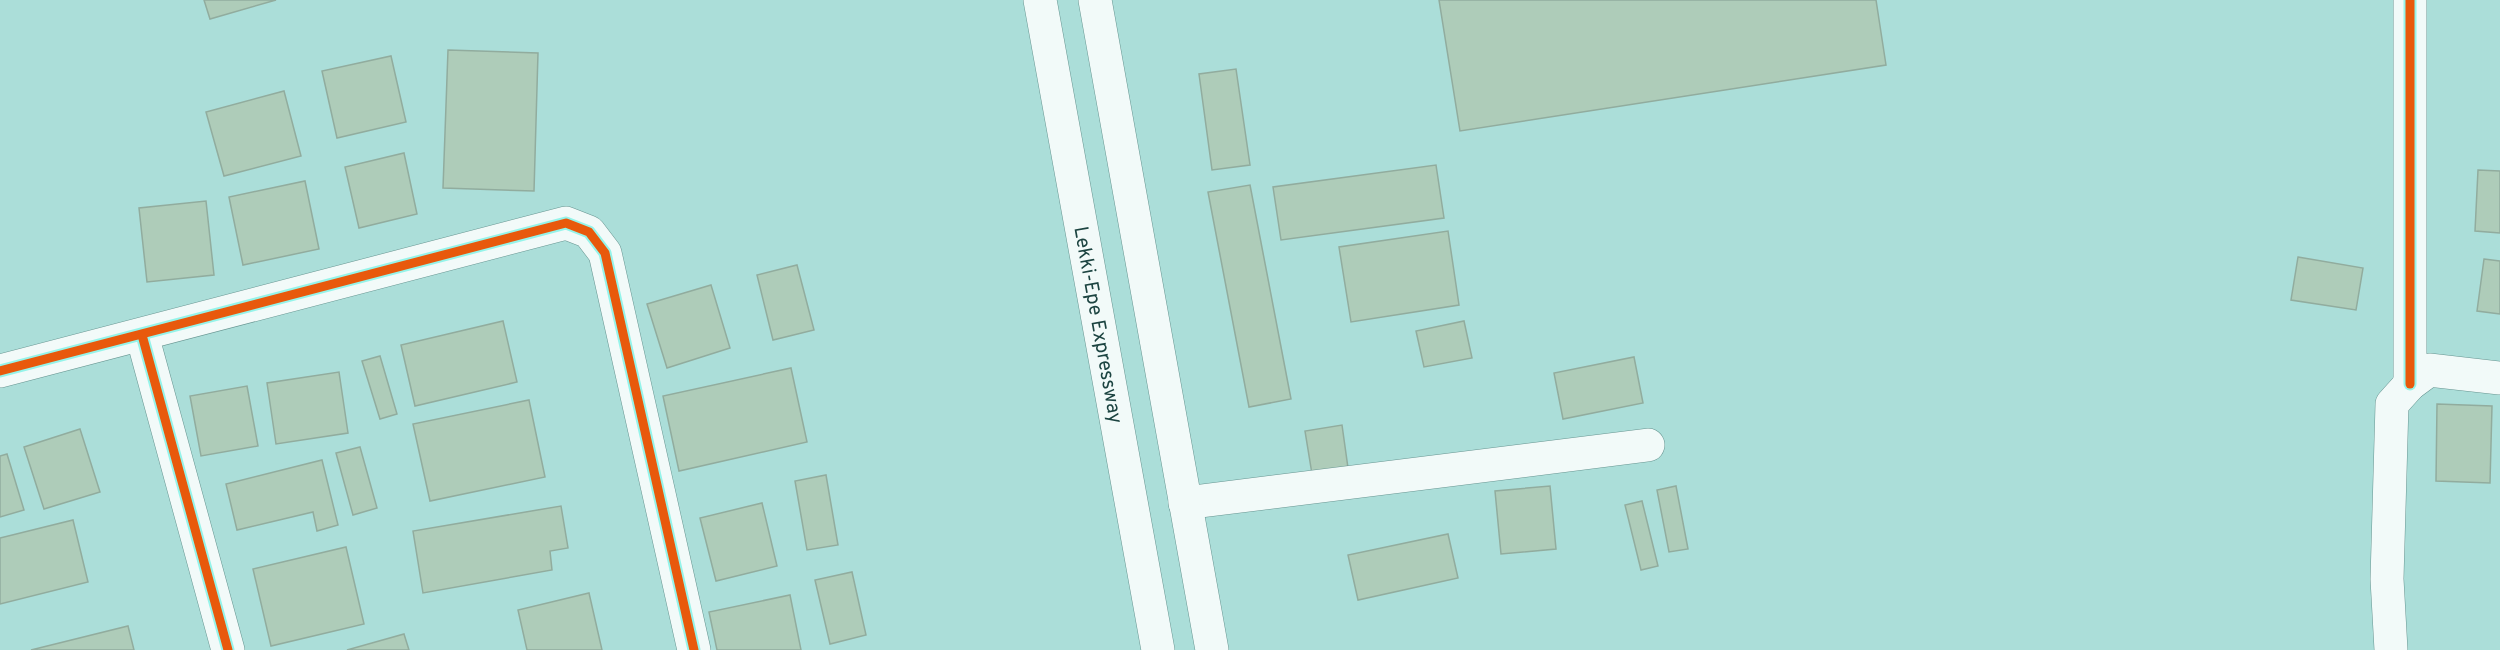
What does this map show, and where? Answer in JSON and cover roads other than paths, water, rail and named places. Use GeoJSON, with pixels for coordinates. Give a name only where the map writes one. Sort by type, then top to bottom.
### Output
{"type":"FeatureCollection","features":[{"type":"Feature","properties":{"kind":"main road","name":"Lekki-Epe Expressway"},"geometry":{"type":"LineString","coordinates":[[1040,0],[1158,650]]}},
{"type":"Feature","properties":{"kind":"main road"},"geometry":{"type":"LineString","coordinates":[[1095,0],[1212,650]]}},
{"type":"Feature","properties":{"kind":"main road"},"geometry":{"type":"LineString","coordinates":[[2410,0],[2410,384]]}},
{"type":"Feature","properties":{"kind":"main road"},"geometry":{"type":"LineString","coordinates":[[0,371],[567,223],[589,232],[605,253],[694,650]]}},
{"type":"Feature","properties":{"kind":"main road"},"geometry":{"type":"LineString","coordinates":[[142,335],[228,650]]}},
{"type":"Feature","properties":{"kind":"main road"},"geometry":{"type":"LineString","coordinates":[[2391,650],[2387,579],[2392,404],[2410,384],[2429,370],[2500,378]]}},
{"type":"Feature","properties":{"kind":"main road"},"geometry":{"type":"LineString","coordinates":[[1185,503],[1648,445]]}}]}
